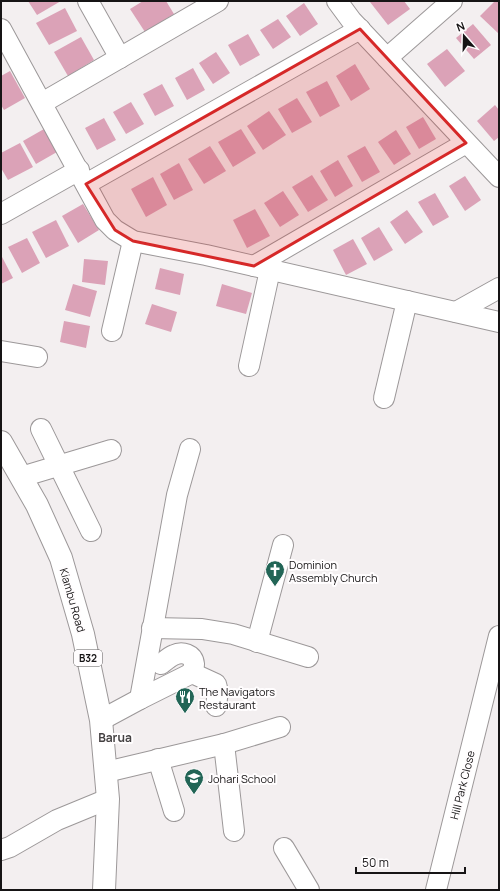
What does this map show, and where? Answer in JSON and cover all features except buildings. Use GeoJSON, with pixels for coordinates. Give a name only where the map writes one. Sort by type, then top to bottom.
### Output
{"type":"FeatureCollection","features":[{"type":"Feature","properties":{"kind":"highway","name":"Kiambu Road"},"geometry":{"type":"LineString","coordinates":[[1,442],[37,505],[61,558],[83,634],[101,720],[106,772],[108,799],[104,890]]}},
{"type":"Feature","properties":{"kind":"street"},"geometry":{"type":"LineString","coordinates":[[88,1],[120,58]]}},
{"type":"Feature","properties":{"kind":"street"},"geometry":{"type":"LineString","coordinates":[[42,103],[218,1]]}},
{"type":"Feature","properties":{"kind":"street"},"geometry":{"type":"LineString","coordinates":[[337,1],[360,29],[466,143],[497,170]]}},
{"type":"Feature","properties":{"kind":"street"},"geometry":{"type":"LineString","coordinates":[[387,58],[452,1]]}},
{"type":"Feature","properties":{"kind":"street"},"geometry":{"type":"LineString","coordinates":[[1,214],[82,177],[360,29]]}},
{"type":"Feature","properties":{"kind":"street"},"geometry":{"type":"LineString","coordinates":[[3,38],[42,103],[105,220],[115,230],[133,241],[206,255],[499,322]]}},
{"type":"Feature","properties":{"kind":"street"},"geometry":{"type":"LineString","coordinates":[[262,268],[466,143]]}},
{"type":"Feature","properties":{"kind":"street"},"geometry":{"type":"LineString","coordinates":[[112,331],[133,241]]}},
{"type":"Feature","properties":{"kind":"street"},"geometry":{"type":"LineString","coordinates":[[249,366],[262,268]]}},
{"type":"Feature","properties":{"kind":"street"},"geometry":{"type":"LineString","coordinates":[[456,312],[499,288]]}},
{"type":"Feature","properties":{"kind":"street"},"geometry":{"type":"LineString","coordinates":[[384,398],[407,301]]}},
{"type":"Feature","properties":{"kind":"street"},"geometry":{"type":"LineString","coordinates":[[1,350],[37,356]]}},
{"type":"Feature","properties":{"kind":"street"},"geometry":{"type":"LineString","coordinates":[[41,429],[92,531]]}},
{"type":"Feature","properties":{"kind":"street"},"geometry":{"type":"LineString","coordinates":[[140,699],[177,495],[190,449]]}},
{"type":"Feature","properties":{"kind":"street"},"geometry":{"type":"LineString","coordinates":[[21,477],[111,450]]}},
{"type":"Feature","properties":{"kind":"street"},"geometry":{"type":"LineString","coordinates":[[257,642],[283,545]]}},
{"type":"Feature","properties":{"kind":"street"},"geometry":{"type":"LineString","coordinates":[[152,628],[202,629],[232,634],[308,657]]}},
{"type":"Feature","properties":{"kind":"street","name":"Hill Park Close"},"geometry":{"type":"LineString","coordinates":[[436,890],[499,636]]}},
{"type":"Feature","properties":{"kind":"street"},"geometry":{"type":"LineString","coordinates":[[101,720],[186,677],[192,673],[194,664],[193,660],[186,653],[174,655],[161,664]]}},
{"type":"Feature","properties":{"kind":"street"},"geometry":{"type":"LineString","coordinates":[[192,673],[216,684],[218,693],[216,706]]}},
{"type":"Feature","properties":{"kind":"street"},"geometry":{"type":"LineString","coordinates":[[106,772],[224,744],[280,727]]}},
{"type":"Feature","properties":{"kind":"street"},"geometry":{"type":"LineString","coordinates":[[224,744],[234,831]]}},
{"type":"Feature","properties":{"kind":"street"},"geometry":{"type":"LineString","coordinates":[[158,759],[174,811]]}},
{"type":"Feature","properties":{"kind":"street"},"geometry":{"type":"LineString","coordinates":[[1,850],[10,847],[57,820],[108,799]]}},
{"type":"Feature","properties":{"kind":"street"},"geometry":{"type":"LineString","coordinates":[[284,848],[309,890]]}},
{"type":"Feature","properties":{"kind":"highlighted area"},"geometry":{"type":"Polygon","coordinates":[[[360,29],[466,143],[254,266],[133,241],[115,230],[86,184],[360,29]]]}},
{"type":"Feature","properties":{"kind":"place","name":"Dominion Assembly Church"},"geometry":{"type":"Point","coordinates":[275,587]}},
{"type":"Feature","properties":{"kind":"place","name":"The Navigators Restaurant"},"geometry":{"type":"Point","coordinates":[185,714]}},
{"type":"Feature","properties":{"kind":"place","name":"Johari School"},"geometry":{"type":"Point","coordinates":[194,795]}},
{"type":"Feature","properties":{"kind":"district","name":"Barua"},"geometry":{"type":"Point","coordinates":[115,737]}}]}
